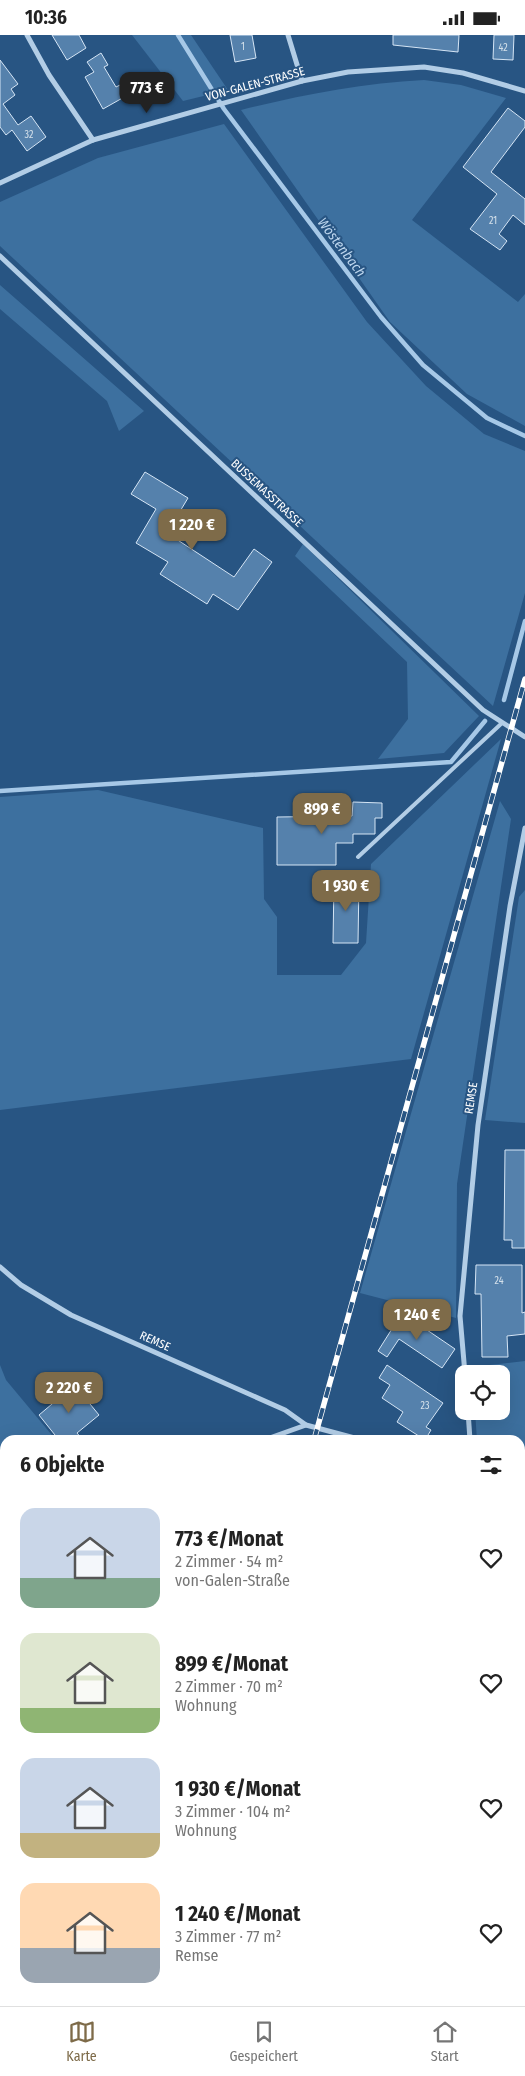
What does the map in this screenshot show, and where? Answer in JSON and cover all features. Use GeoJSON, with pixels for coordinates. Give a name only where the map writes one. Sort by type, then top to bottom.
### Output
{"type":"FeatureCollection","features":[{"type":"Feature","properties":{"kind":"street"},"geometry":{"type":"LineString","coordinates":[[27,35],[49,75],[93,140]]}},
{"type":"Feature","properties":{"kind":"street"},"geometry":{"type":"LineString","coordinates":[[288,35],[302,81]]}},
{"type":"Feature","properties":{"kind":"street","name":"VON-GALEN-STRASSE"},"geometry":{"type":"LineString","coordinates":[[0,183],[93,140],[302,81],[364,70],[424,67],[463,73],[525,91]]}},
{"type":"Feature","properties":{"kind":"street","name":"BUSSEMASSTRASSE"},"geometry":{"type":"LineString","coordinates":[[0,256],[483,710],[525,737]]}},
{"type":"Feature","properties":{"kind":"street","name":"REMSE"},"geometry":{"type":"LineString","coordinates":[[464,1365],[460,1316],[478,1125],[510,906],[525,828]]}},
{"type":"Feature","properties":{"kind":"street","name":"REMSE"},"geometry":{"type":"LineString","coordinates":[[0,1267],[21,1285],[70,1315],[285,1410],[306,1425],[343,1435]]}},
{"type":"Feature","properties":{"kind":"street"},"geometry":{"type":"LineString","coordinates":[[469,1420],[470,1435]]}},
{"type":"Feature","properties":{"kind":"street"},"geometry":{"type":"LineString","coordinates":[[278,1435],[306,1425]]}},
{"type":"Feature","properties":{"kind":"lane"},"geometry":{"type":"LineString","coordinates":[[358,857],[502,723]]}},
{"type":"Feature","properties":{"kind":"shaded area"},"geometry":{"type":"Polygon","coordinates":[[[132,35],[191,35],[228,90],[183,101],[132,35]]]}},
{"type":"Feature","properties":{"kind":"shaded area"},"geometry":{"type":"Polygon","coordinates":[[[424,80],[461,85],[506,98],[412,220],[518,302],[525,294],[525,426],[467,394],[390,322],[241,110],[286,99],[332,91],[377,84],[424,80]]]}},
{"type":"Feature","properties":{"kind":"shaded area"},"geometry":{"type":"Polygon","coordinates":[[[224,124],[367,322],[426,386],[484,434],[525,451],[525,593],[493,706],[0,246],[0,202],[98,158],[224,124]]]}},
{"type":"Feature","properties":{"kind":"shaded area"},"geometry":{"type":"Polygon","coordinates":[[[0,285],[144,411],[119,431],[107,401],[0,309],[0,285]]]}},
{"type":"Feature","properties":{"kind":"shaded area"},"geometry":{"type":"Polygon","coordinates":[[[303,544],[479,716],[444,753],[378,759],[408,719],[407,662],[295,556],[303,544]]]}},
{"type":"Feature","properties":{"kind":"shaded area"},"geometry":{"type":"Polygon","coordinates":[[[501,739],[411,1059],[0,1110],[0,797],[98,790],[263,828],[264,899],[277,917],[277,975],[341,975],[366,943],[371,864],[501,739]]]}},
{"type":"Feature","properties":{"kind":"shaded area"},"geometry":{"type":"Polygon","coordinates":[[[500,801],[511,819],[457,1184],[456,1318],[360,1293],[500,801]]]}},
{"type":"Feature","properties":{"kind":"shaded area"},"geometry":{"type":"Polygon","coordinates":[[[525,890],[525,1123],[485,1120],[519,897],[525,890]]]}},
{"type":"Feature","properties":{"kind":"shaded area"},"geometry":{"type":"Polygon","coordinates":[[[525,1361],[525,1435],[477,1435],[476,1420],[510,1420],[510,1365],[489,1365],[525,1361]]]}},
{"type":"Feature","properties":{"kind":"shaded area"},"geometry":{"type":"Polygon","coordinates":[[[0,1365],[6,1380],[52,1435],[0,1435],[0,1365]]]}},
{"type":"Feature","properties":{"kind":"building"},"geometry":{"type":"Polygon","coordinates":[[[52,35],[79,35],[86,48],[67,60],[52,35]]]}},
{"type":"Feature","properties":{"kind":"building"},"geometry":{"type":"Polygon","coordinates":[[[230,35],[252,35],[256,58],[235,62],[230,35]]]}},
{"type":"Feature","properties":{"kind":"building"},"geometry":{"type":"Polygon","coordinates":[[[393,35],[459,35],[458,52],[393,45],[393,35]]]}},
{"type":"Feature","properties":{"kind":"building"},"geometry":{"type":"Polygon","coordinates":[[[494,35],[514,35],[513,60],[493,59],[494,35]]]}},
{"type":"Feature","properties":{"kind":"building"},"geometry":{"type":"Polygon","coordinates":[[[101,53],[108,65],[104,67],[116,87],[120,85],[126,96],[103,109],[85,77],[94,72],[87,62],[101,53]]]}},
{"type":"Feature","properties":{"kind":"building"},"geometry":{"type":"Polygon","coordinates":[[[0,60],[18,84],[11,89],[15,95],[3,104],[18,125],[31,116],[46,137],[27,151],[12,130],[6,135],[0,127],[0,60]]]}},
{"type":"Feature","properties":{"kind":"building"},"geometry":{"type":"Polygon","coordinates":[[[508,108],[525,121],[525,127],[491,172],[525,199],[525,225],[513,215],[499,234],[507,241],[500,250],[470,229],[497,194],[463,167],[508,108]]]}},
{"type":"Feature","properties":{"kind":"building"},"geometry":{"type":"Polygon","coordinates":[[[145,472],[188,498],[167,533],[234,577],[254,549],[272,562],[238,610],[213,594],[207,604],[160,574],[168,562],[136,543],[156,509],[131,494],[145,472]]]}},
{"type":"Feature","properties":{"kind":"building"},"geometry":{"type":"Polygon","coordinates":[[[353,802],[382,803],[382,818],[375,818],[375,834],[353,834],[353,843],[336,843],[336,865],[277,865],[277,817],[352,816],[353,802]]]}},
{"type":"Feature","properties":{"kind":"building"},"geometry":{"type":"Polygon","coordinates":[[[334,881],[359,881],[358,943],[333,943],[334,881]]]}},
{"type":"Feature","properties":{"kind":"building"},"geometry":{"type":"Polygon","coordinates":[[[505,1150],[525,1150],[525,1248],[512,1248],[512,1240],[504,1240],[505,1150]]]}},
{"type":"Feature","properties":{"kind":"building"},"geometry":{"type":"Polygon","coordinates":[[[476,1265],[522,1265],[522,1313],[525,1312],[525,1334],[507,1336],[508,1357],[482,1357],[481,1294],[475,1294],[476,1265]]]}},
{"type":"Feature","properties":{"kind":"building"},"geometry":{"type":"Polygon","coordinates":[[[402,1313],[455,1349],[442,1368],[399,1339],[387,1357],[378,1351],[402,1313]]]}},
{"type":"Feature","properties":{"kind":"building"},"geometry":{"type":"Polygon","coordinates":[[[387,1365],[443,1403],[426,1427],[431,1430],[428,1435],[417,1435],[397,1422],[403,1412],[382,1398],[390,1385],[379,1378],[387,1365]]]}},
{"type":"Feature","properties":{"kind":"building"},"geometry":{"type":"Polygon","coordinates":[[[72,1382],[99,1415],[77,1433],[79,1435],[55,1435],[39,1415],[65,1393],[62,1390],[72,1382]]]}},
{"type":"Feature","properties":{"kind":"waterway","name":"Wöstenbach"},"geometry":{"type":"LineString","coordinates":[[178,35],[224,109],[381,317],[423,365],[487,418],[525,436]]}},
{"type":"Feature","properties":{"kind":"waterway"},"geometry":{"type":"LineString","coordinates":[[504,700],[525,621]]}},
{"type":"Feature","properties":{"kind":"waterway"},"geometry":{"type":"LineString","coordinates":[[0,791],[451,762],[485,721]]}},
{"type":"Feature","properties":{"kind":"railway"},"geometry":{"type":"LineString","coordinates":[[315,1435],[525,679]]}}]}
